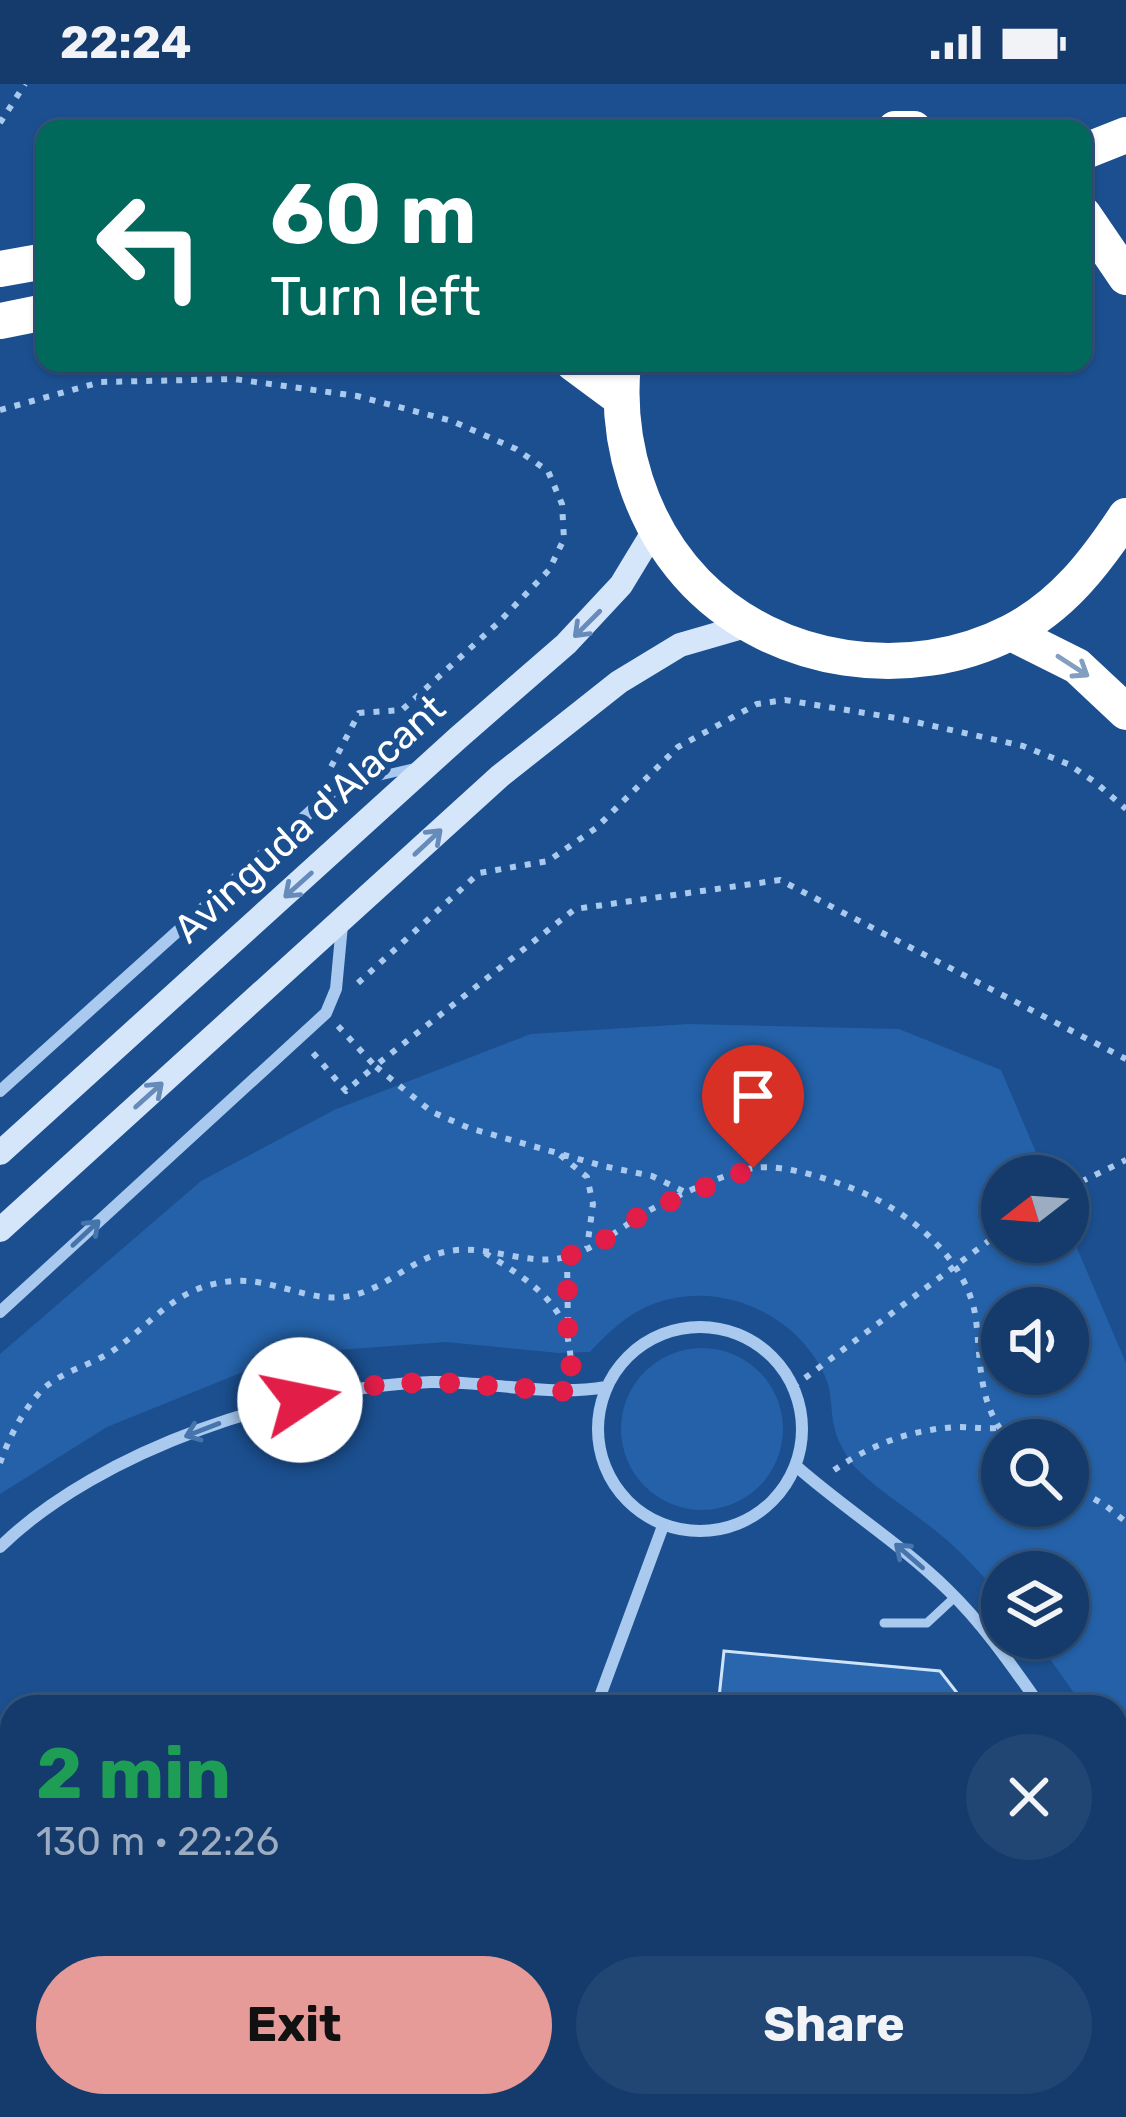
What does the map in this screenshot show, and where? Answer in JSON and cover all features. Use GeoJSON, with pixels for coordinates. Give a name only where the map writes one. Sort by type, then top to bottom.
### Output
{"type":"FeatureCollection","features":[{"type":"Feature","properties":{"kind":"highway"},"geometry":{"type":"LineString","coordinates":[[1092,148],[1126,135]]}},
{"type":"Feature","properties":{"kind":"highway"},"geometry":{"type":"LineString","coordinates":[[1092,227],[1126,277]]}},
{"type":"Feature","properties":{"kind":"highway"},"geometry":{"type":"LineString","coordinates":[[0,269],[36,263]]}},
{"type":"Feature","properties":{"kind":"highway"},"geometry":{"type":"LineString","coordinates":[[0,321],[36,314]]}},
{"type":"Feature","properties":{"kind":"highway"},"geometry":{"type":"LineString","coordinates":[[621,380],[629,466],[656,530],[696,583],[749,625],[811,652],[878,663],[947,656],[1011,633],[1055,604],[1093,566],[1126,516]]}},
{"type":"Feature","properties":{"kind":"highway"},"geometry":{"type":"LineString","coordinates":[[1011,633],[1078,666],[1126,712]]}},
{"type":"Feature","properties":{"kind":"main road","name":"Avinguda d'Alacant"},"geometry":{"type":"LineString","coordinates":[[0,1153],[526,681],[598,612],[656,530]]}},
{"type":"Feature","properties":{"kind":"main road"},"geometry":{"type":"LineString","coordinates":[[0,1230],[500,776],[619,682],[680,645],[749,625]]}},
{"type":"Feature","properties":{"kind":"street","name":"Avinguda d'Alacant"},"geometry":{"type":"LineString","coordinates":[[0,1091],[340,785]]}},
{"type":"Feature","properties":{"kind":"street"},"geometry":{"type":"LineString","coordinates":[[0,1312],[326,1013],[336,988],[342,921]]}},
{"type":"Feature","properties":{"kind":"street"},"geometry":{"type":"LineString","coordinates":[[690,1326],[719,1328],[747,1338],[771,1355],[793,1387],[802,1437],[796,1466],[780,1493],[757,1515],[728,1528],[697,1532],[663,1526],[638,1511],[616,1489],[601,1460],[596,1428],[606,1387],[635,1348],[661,1334],[690,1326]]}},
{"type":"Feature","properties":{"kind":"street"},"geometry":{"type":"LineString","coordinates":[[0,1547],[48,1507],[136,1458],[265,1408],[382,1384],[437,1382],[574,1392],[606,1387]]}},
{"type":"Feature","properties":{"kind":"street"},"geometry":{"type":"LineString","coordinates":[[796,1466],[955,1597],[1031,1695]]}},
{"type":"Feature","properties":{"kind":"street"},"geometry":{"type":"LineString","coordinates":[[0,1531],[23,1525]]}},
{"type":"Feature","properties":{"kind":"street"},"geometry":{"type":"LineString","coordinates":[[600,1695],[663,1526]]}},
{"type":"Feature","properties":{"kind":"lane"},"geometry":{"type":"LineString","coordinates":[[340,785],[429,765]]}},
{"type":"Feature","properties":{"kind":"lane"},"geometry":{"type":"LineString","coordinates":[[884,1623],[927,1623],[955,1597]]}},
{"type":"Feature","properties":{"kind":"path"},"geometry":{"type":"LineString","coordinates":[[0,123],[25,84]]}},
{"type":"Feature","properties":{"kind":"path"},"geometry":{"type":"LineString","coordinates":[[0,410],[101,382],[234,379],[357,396],[452,421],[516,448],[548,471],[562,504],[564,539],[549,570],[402,710],[375,713]]}},
{"type":"Feature","properties":{"kind":"path"},"geometry":{"type":"LineString","coordinates":[[687,1193],[652,1176],[487,1134],[432,1112],[375,1066],[326,1013],[479,873],[548,861],[596,828],[678,747],[757,704],[784,700],[902,719],[1023,746],[1068,764],[1126,809]]}},
{"type":"Feature","properties":{"kind":"path"},"geometry":{"type":"LineString","coordinates":[[375,1066],[575,909],[780,880],[1126,1059]]}},
{"type":"Feature","properties":{"kind":"path"},"geometry":{"type":"LineString","coordinates":[[557,1153],[587,1177],[593,1204],[587,1249]]}},
{"type":"Feature","properties":{"kind":"path"},"geometry":{"type":"LineString","coordinates":[[1089,1178],[1126,1160]]}},
{"type":"Feature","properties":{"kind":"path"},"geometry":{"type":"LineString","coordinates":[[0,1463],[10,1436],[44,1388],[111,1352],[179,1298],[231,1281],[264,1283],[334,1299],[372,1291],[434,1254],[458,1250],[567,1257],[647,1211],[753,1168],[788,1169],[839,1183],[865,1193],[922,1228],[969,1293],[976,1317],[982,1390],[994,1419]]}},
{"type":"Feature","properties":{"kind":"path"},"geometry":{"type":"LineString","coordinates":[[793,1387],[981,1246]]}},
{"type":"Feature","properties":{"kind":"path"},"geometry":{"type":"LineString","coordinates":[[482,1251],[524,1278],[558,1313],[568,1339]]}},
{"type":"Feature","properties":{"kind":"path"},"geometry":{"type":"LineString","coordinates":[[567,1257],[574,1392]]}},
{"type":"Feature","properties":{"kind":"path"},"geometry":{"type":"LineString","coordinates":[[816,1482],[887,1440],[936,1429],[981,1428]]}},
{"type":"Feature","properties":{"kind":"path"},"geometry":{"type":"LineString","coordinates":[[1089,1496],[1126,1522]]}},
{"type":"Feature","properties":{"kind":"shaded area"},"geometry":{"type":"Polygon","coordinates":[[[688,1024],[899,1029],[1001,1070],[1037,1155],[981,1155],[981,1263],[1083,1263],[1126,1363],[1126,1695],[1075,1695],[1050,1659],[1089,1659],[1089,1551],[981,1551],[981,1574],[946,1539],[851,1462],[835,1430],[825,1376],[796,1335],[754,1308],[731,1300],[681,1297],[656,1303],[628,1317],[590,1352],[446,1342],[324,1351],[253,1368],[107,1427],[0,1494],[0,1354],[201,1181],[334,1110],[531,1034],[688,1024]]]}},
{"type":"Feature","properties":{"kind":"shaded area"},"geometry":{"type":"Polygon","coordinates":[[[702,1348],[733,1354],[759,1372],[777,1398],[783,1429],[777,1460],[759,1486],[733,1504],[702,1510],[671,1504],[645,1486],[627,1460],[621,1429],[627,1398],[645,1372],[671,1354],[702,1348]]]}},
{"type":"Feature","properties":{"kind":"building"},"geometry":{"type":"Polygon","coordinates":[[[724,1651],[940,1671],[959,1695],[719,1695],[724,1651]]]}},
{"type":"Feature","properties":{"kind":"route"},"geometry":{"type":"LineString","coordinates":[[300,1400],[382,1384],[437,1382],[574,1392],[567,1257],[606,1239],[647,1211],[753,1168]]}}]}
